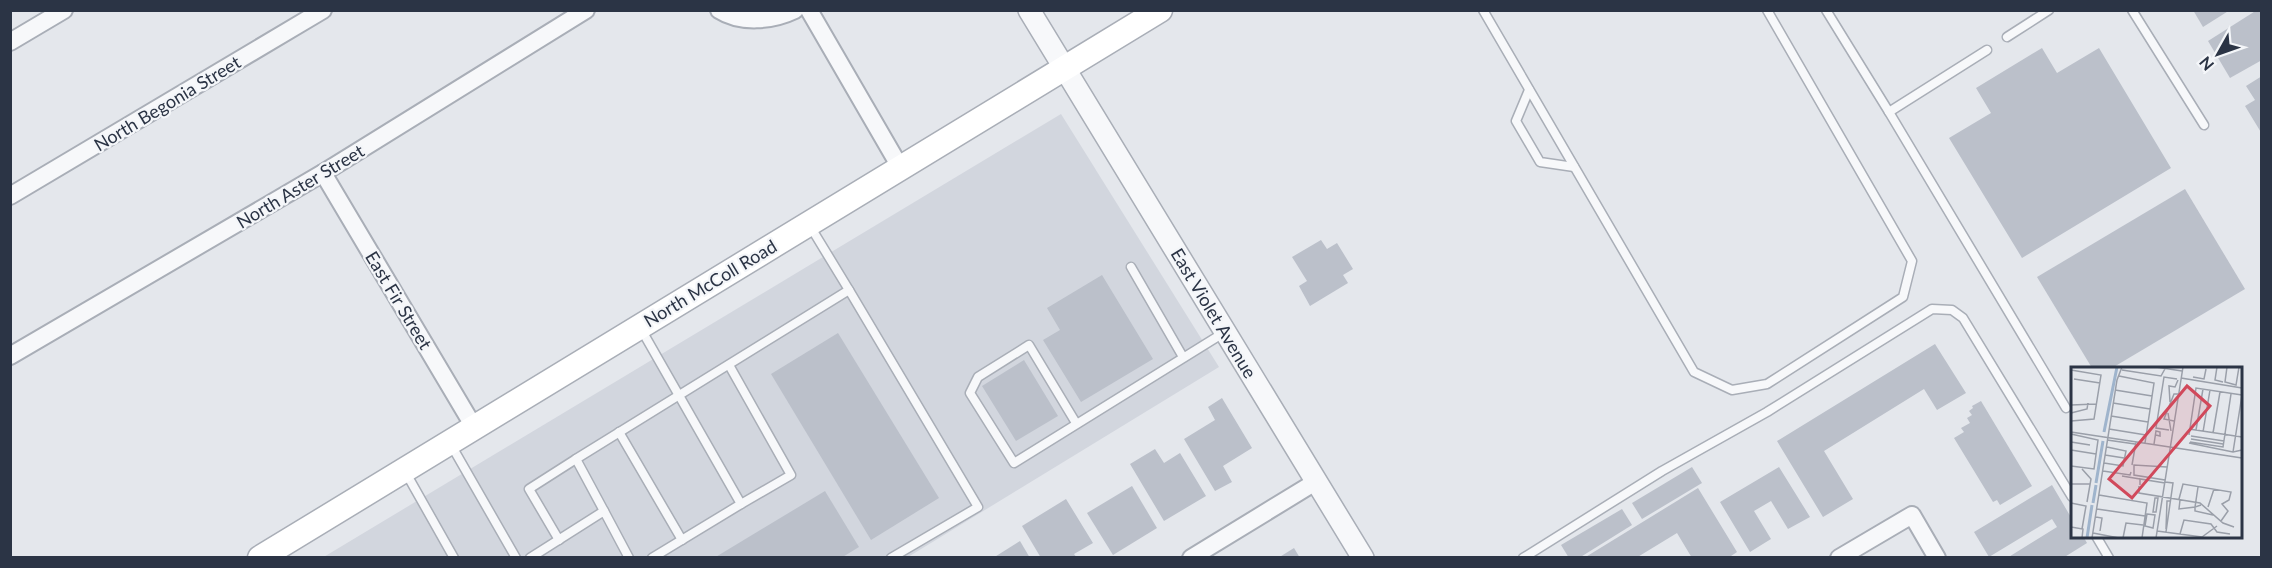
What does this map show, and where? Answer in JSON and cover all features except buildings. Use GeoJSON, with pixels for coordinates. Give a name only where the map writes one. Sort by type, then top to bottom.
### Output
{"type":"FeatureCollection","features":[{"type":"Feature","properties":{"kind":"main road","name":"North McColl Road"},"geometry":{"type":"LineString","coordinates":[[260,558],[1160,10]]}},
{"type":"Feature","properties":{"kind":"street"},"geometry":{"type":"LineString","coordinates":[[10,42],[64,10]]}},
{"type":"Feature","properties":{"kind":"street","name":"North Begonia Street"},"geometry":{"type":"LineString","coordinates":[[10,196],[323,10]]}},
{"type":"Feature","properties":{"kind":"street"},"geometry":{"type":"LineString","coordinates":[[718,10],[724,14],[752,20],[780,17],[795,10]]}},
{"type":"Feature","properties":{"kind":"street"},"geometry":{"type":"LineString","coordinates":[[808,10],[900,167]]}},
{"type":"Feature","properties":{"kind":"street","name":"East Violet Avenue"},"geometry":{"type":"LineString","coordinates":[[1029,10],[1363,558]]}},
{"type":"Feature","properties":{"kind":"street","name":"North Aster Street"},"geometry":{"type":"LineString","coordinates":[[10,356],[323,173],[585,11]]}},
{"type":"Feature","properties":{"kind":"street","name":"East Fir Street"},"geometry":{"type":"LineString","coordinates":[[323,173],[474,427]]}},
{"type":"Feature","properties":{"kind":"street"},"geometry":{"type":"LineString","coordinates":[[1191,558],[1317,481]]}},
{"type":"Feature","properties":{"kind":"street"},"geometry":{"type":"LineString","coordinates":[[1839,558],[1912,515],[1937,558]]}},
{"type":"Feature","properties":{"kind":"lane"},"geometry":{"type":"LineString","coordinates":[[1483,10],[1694,372],[1732,390],[1767,384],[1903,297],[1912,261],[1767,10]]}},
{"type":"Feature","properties":{"kind":"lane"},"geometry":{"type":"LineString","coordinates":[[1826,10],[2066,408]]}},
{"type":"Feature","properties":{"kind":"lane"},"geometry":{"type":"LineString","coordinates":[[2007,37],[2049,10]]}},
{"type":"Feature","properties":{"kind":"lane"},"geometry":{"type":"LineString","coordinates":[[2132,10],[2204,125]]}},
{"type":"Feature","properties":{"kind":"lane"},"geometry":{"type":"LineString","coordinates":[[1889,112],[1988,50]]}},
{"type":"Feature","properties":{"kind":"lane"},"geometry":{"type":"LineString","coordinates":[[1529,90],[1516,121],[1540,162],[1574,167]]}},
{"type":"Feature","properties":{"kind":"lane"},"geometry":{"type":"LineString","coordinates":[[808,223],[978,507],[891,558]]}},
{"type":"Feature","properties":{"kind":"lane"},"geometry":{"type":"LineString","coordinates":[[1131,267],[1183,357]]}},
{"type":"Feature","properties":{"kind":"lane"},"geometry":{"type":"LineString","coordinates":[[559,540],[529,489],[849,290]]}},
{"type":"Feature","properties":{"kind":"lane"},"geometry":{"type":"LineString","coordinates":[[1523,558],[1662,471],[1767,412],[1932,309],[1952,310],[1963,318],[2071,494]]}},
{"type":"Feature","properties":{"kind":"lane"},"geometry":{"type":"LineString","coordinates":[[639,326],[741,504]]}},
{"type":"Feature","properties":{"kind":"lane"},"geometry":{"type":"LineString","coordinates":[[1076,423],[1029,345],[978,377],[970,393],[1014,463],[1225,332]]}},
{"type":"Feature","properties":{"kind":"lane"},"geometry":{"type":"LineString","coordinates":[[652,558],[791,475],[729,365]]}},
{"type":"Feature","properties":{"kind":"lane"},"geometry":{"type":"LineString","coordinates":[[619,432],[682,540]]}},
{"type":"Feature","properties":{"kind":"lane"},"geometry":{"type":"LineString","coordinates":[[449,442],[516,558]]}},
{"type":"Feature","properties":{"kind":"lane"},"geometry":{"type":"LineString","coordinates":[[576,459],[629,558]]}},
{"type":"Feature","properties":{"kind":"lane"},"geometry":{"type":"LineString","coordinates":[[404,470],[454,558]]}},
{"type":"Feature","properties":{"kind":"lane"},"geometry":{"type":"LineString","coordinates":[[530,558],[604,511]]}},
{"type":"Feature","properties":{"kind":"lane"},"geometry":{"type":"LineString","coordinates":[[2097,538],[2109,558]]}},
{"type":"Feature","properties":{"kind":"shaded area"},"geometry":{"type":"Polygon","coordinates":[[[1061,114],[1219,367],[908,557],[322,558],[1061,114]]]}}]}
